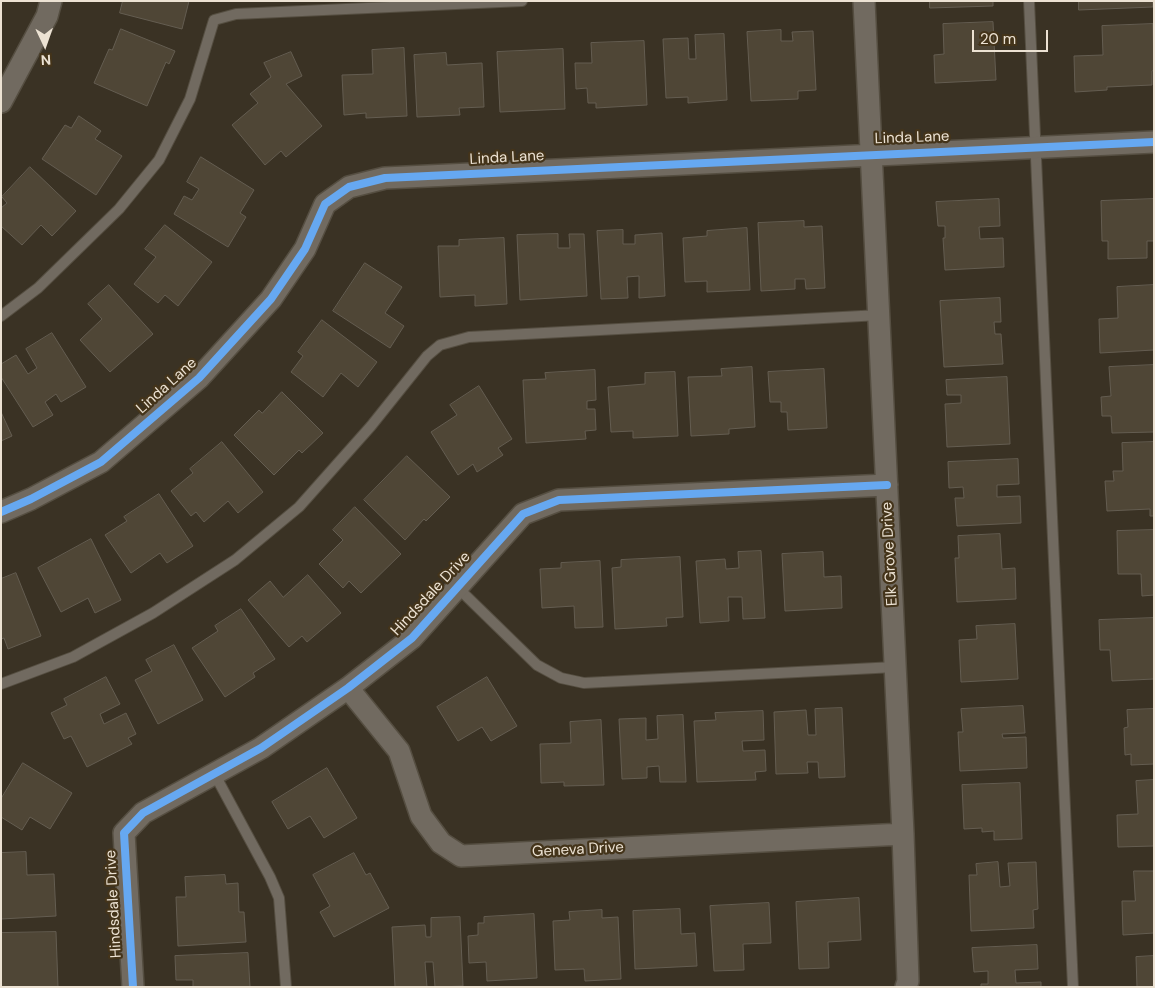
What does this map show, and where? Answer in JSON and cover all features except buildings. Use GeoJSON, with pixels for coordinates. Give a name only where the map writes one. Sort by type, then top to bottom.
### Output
{"type":"FeatureCollection","features":[{"type":"Feature","properties":{"kind":"street"},"geometry":{"type":"LineString","coordinates":[[1,102],[47,16],[51,1]]}},
{"type":"Feature","properties":{"kind":"street","name":"Elk Grove Drive"},"geometry":{"type":"LineString","coordinates":[[864,1],[903,834],[908,980],[906,987]]}},
{"type":"Feature","properties":{"kind":"street","name":"Linda Lane"},"geometry":{"type":"LineString","coordinates":[[1,512],[101,462],[199,378],[271,300],[305,249],[325,204],[349,187],[385,178],[1154,142]]}},
{"type":"Feature","properties":{"kind":"street","name":"Hindsdale Drive"},"geometry":{"type":"LineString","coordinates":[[133,987],[124,833],[142,812],[261,748],[348,688],[412,638],[523,514],[559,500],[887,485]]}},
{"type":"Feature","properties":{"kind":"street","name":"Geneva Drive"},"geometry":{"type":"LineString","coordinates":[[348,688],[399,751],[421,816],[441,843],[461,856],[903,834]]}},
{"type":"Feature","properties":{"kind":"lane"},"geometry":{"type":"LineString","coordinates":[[1,316],[38,288],[120,209],[159,160],[190,99],[214,20],[236,14],[522,1]]}},
{"type":"Feature","properties":{"kind":"lane"},"geometry":{"type":"LineString","coordinates":[[1029,1],[1073,987]]}},
{"type":"Feature","properties":{"kind":"lane"},"geometry":{"type":"LineString","coordinates":[[1,684],[73,657],[153,613],[235,560],[299,507],[371,426],[428,356],[440,345],[469,337],[880,314]]}},
{"type":"Feature","properties":{"kind":"lane"},"geometry":{"type":"LineString","coordinates":[[457,587],[537,665],[561,678],[584,683],[895,667]]}},
{"type":"Feature","properties":{"kind":"lane"},"geometry":{"type":"LineString","coordinates":[[214,773],[270,877],[279,898],[286,987]]}},
{"type":"Feature","properties":{"kind":"cycle path"},"geometry":{"type":"LineString","coordinates":[[1,512],[31,499],[101,462],[199,378],[271,299],[305,249],[325,204],[349,187],[385,178],[1154,142]]}},
{"type":"Feature","properties":{"kind":"cycle path"},"geometry":{"type":"LineString","coordinates":[[133,987],[124,833],[143,813],[261,748],[348,688],[412,638],[523,514],[559,500],[887,485]]}}]}
